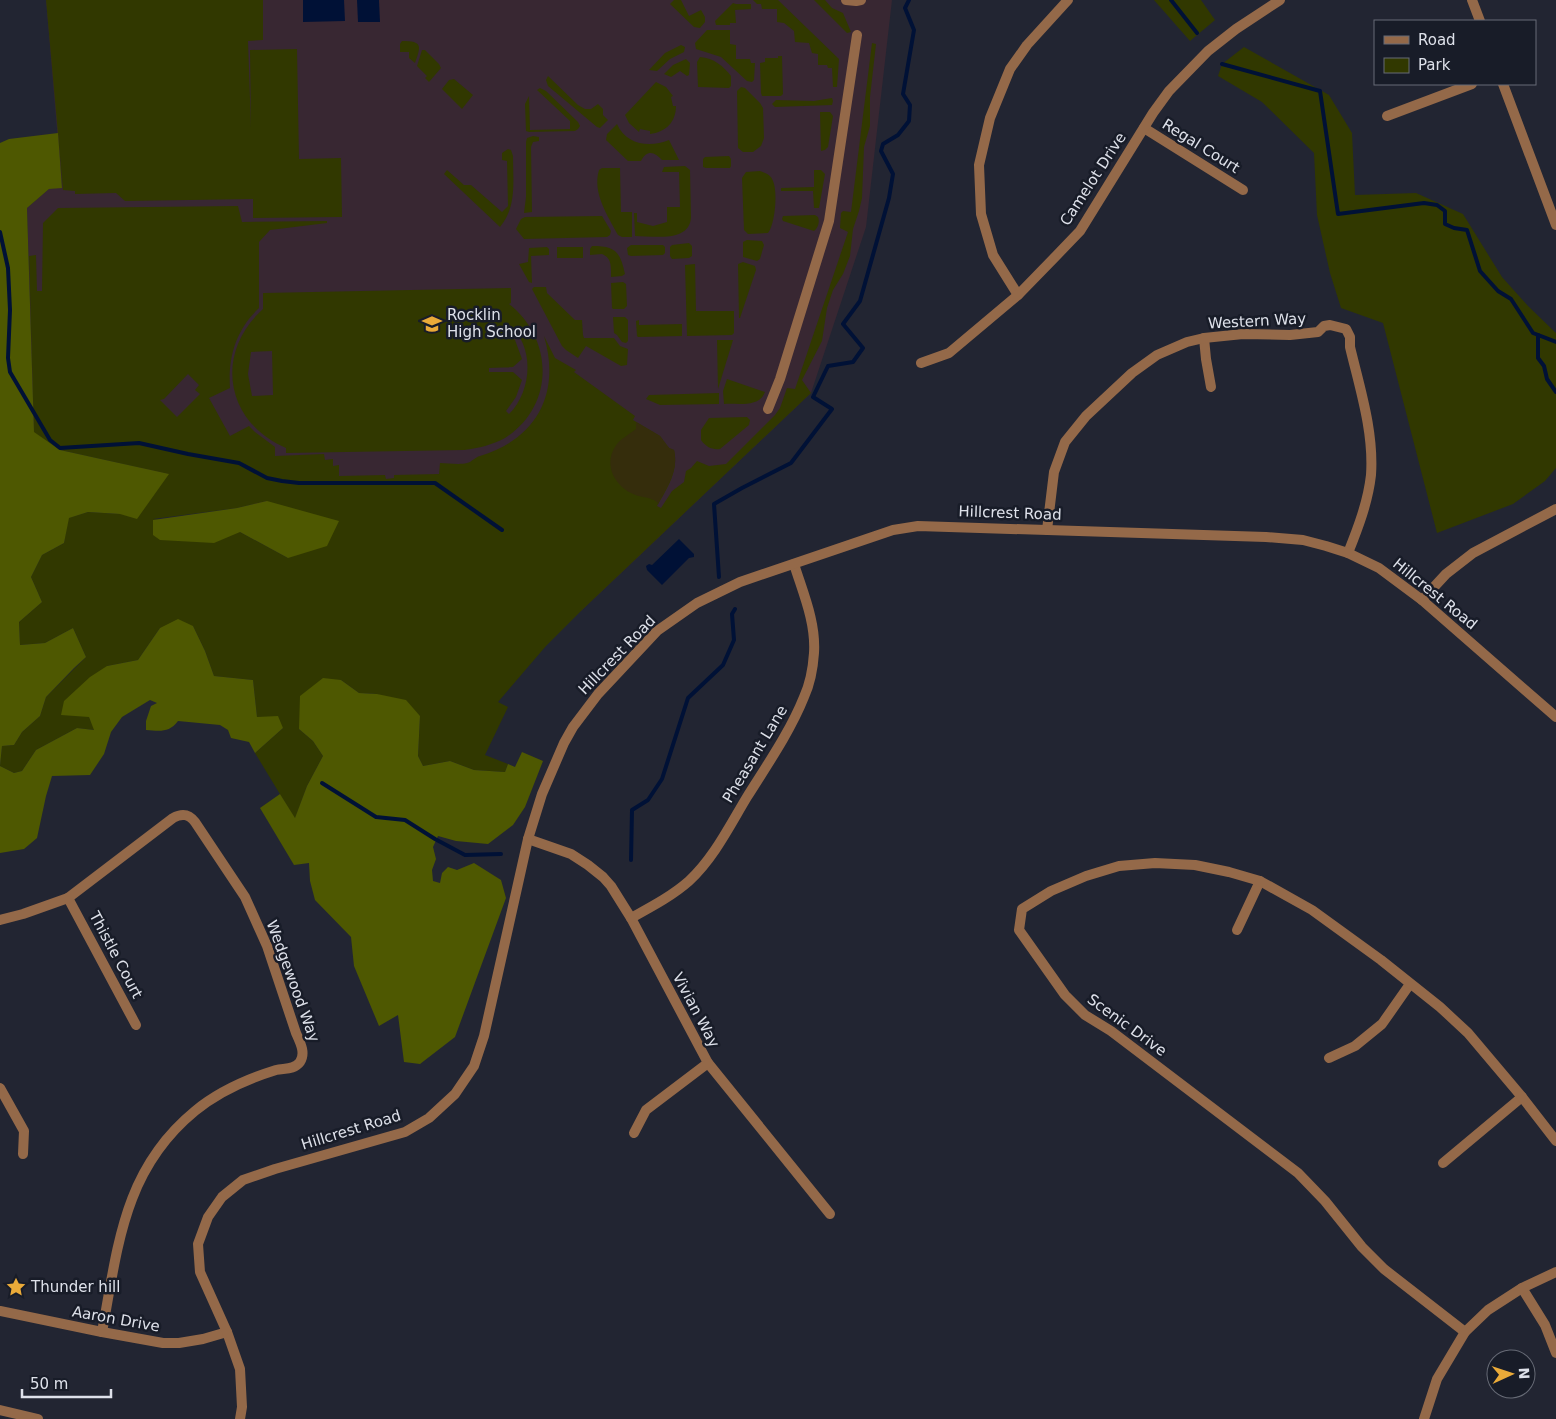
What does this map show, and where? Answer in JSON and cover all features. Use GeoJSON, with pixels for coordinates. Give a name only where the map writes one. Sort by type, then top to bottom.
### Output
{"type":"FeatureCollection","features":[{"type":"Feature","properties":{"kind":"street"},"geometry":{"type":"LineString","coordinates":[[846,0],[861,0]]}},
{"type":"Feature","properties":{"kind":"street"},"geometry":{"type":"LineString","coordinates":[[1018,295],[993,256],[981,214],[979,165],[990,118],[1010,68],[1027,45],[1068,0]]}},
{"type":"Feature","properties":{"kind":"street","name":"Camelot Drive"},"geometry":{"type":"LineString","coordinates":[[921,363],[949,353],[1018,295],[1080,231],[1169,91],[1208,51],[1236,28],[1280,0]]}},
{"type":"Feature","properties":{"kind":"street"},"geometry":{"type":"LineString","coordinates":[[1472,0],[1480,20]]}},
{"type":"Feature","properties":{"kind":"street"},"geometry":{"type":"LineString","coordinates":[[768,409],[780,379],[828,221],[857,35]]}},
{"type":"Feature","properties":{"kind":"street"},"geometry":{"type":"LineString","coordinates":[[1387,116],[1469,85]]}},
{"type":"Feature","properties":{"kind":"street"},"geometry":{"type":"LineString","coordinates":[[1503,85],[1556,225]]}},
{"type":"Feature","properties":{"kind":"street","name":"Regal Court"},"geometry":{"type":"LineString","coordinates":[[1144,128],[1243,190]]}},
{"type":"Feature","properties":{"kind":"street","name":"Western Way"},"geometry":{"type":"LineString","coordinates":[[1047,530],[1054,472],[1065,442],[1112,391],[1145,363],[1170,348],[1204,338],[1243,334],[1290,335],[1318,332],[1324,326],[1330,325],[1346,329],[1350,337],[1350,347],[1366,411],[1371,455],[1370,475],[1363,513],[1348,553]]}},
{"type":"Feature","properties":{"kind":"street"},"geometry":{"type":"LineString","coordinates":[[1204,338],[1211,387]]}},
{"type":"Feature","properties":{"kind":"street"},"geometry":{"type":"LineString","coordinates":[[1422,600],[1446,574],[1473,554],[1556,510]]}},
{"type":"Feature","properties":{"kind":"street","name":"Hillcrest Road"},"geometry":{"type":"LineString","coordinates":[[240,1419],[242,1407],[240,1369],[227,1332],[200,1272],[198,1244],[208,1217],[222,1197],[243,1180],[405,1132],[429,1118],[454,1094],[474,1066],[484,1036],[528,839],[552,768],[573,727],[598,694],[647,641],[665,625],[697,603],[740,582],[893,530],[918,526],[1285,538],[1326,546],[1348,553],[1379,568],[1422,600],[1556,717]]}},
{"type":"Feature","properties":{"kind":"street","name":"Pheasant Lane"},"geometry":{"type":"LineString","coordinates":[[631,918],[672,894],[690,880],[711,856],[800,708],[811,675],[814,633],[794,564]]}},
{"type":"Feature","properties":{"kind":"street","name":"Wedgewood Way"},"geometry":{"type":"LineString","coordinates":[[0,920],[68,898],[173,818],[181,815],[189,816],[195,822],[245,897],[267,946],[303,1052],[301,1060],[295,1066],[238,1084],[208,1101],[179,1126],[153,1158],[139,1181],[125,1216],[102,1332]]}},
{"type":"Feature","properties":{"kind":"street","name":"Vivian Way"},"geometry":{"type":"LineString","coordinates":[[528,839],[571,854],[604,877],[631,918],[708,1063],[830,1214]]}},
{"type":"Feature","properties":{"kind":"street","name":"Scenic Drive"},"geometry":{"type":"LineString","coordinates":[[1465,1332],[1384,1268],[1362,1248],[1325,1201],[1298,1173],[1118,1036],[1085,1015],[1065,995],[1019,930],[1022,909],[1051,892],[1086,876],[1119,866],[1155,863],[1195,865],[1260,881],[1312,910],[1382,960],[1440,1007],[1468,1033],[1556,1141]]}},
{"type":"Feature","properties":{"kind":"street"},"geometry":{"type":"LineString","coordinates":[[1237,930],[1260,881]]}},
{"type":"Feature","properties":{"kind":"street","name":"Thistle Court"},"geometry":{"type":"LineString","coordinates":[[68,898],[136,1026]]}},
{"type":"Feature","properties":{"kind":"street"},"geometry":{"type":"LineString","coordinates":[[1329,1058],[1354,1046],[1382,1024],[1410,984]]}},
{"type":"Feature","properties":{"kind":"street"},"geometry":{"type":"LineString","coordinates":[[634,1133],[646,1110],[708,1063]]}},
{"type":"Feature","properties":{"kind":"street"},"geometry":{"type":"LineString","coordinates":[[0,1088],[24,1131],[23,1154]]}},
{"type":"Feature","properties":{"kind":"street"},"geometry":{"type":"LineString","coordinates":[[1443,1163],[1522,1097]]}},
{"type":"Feature","properties":{"kind":"street"},"geometry":{"type":"LineString","coordinates":[[1424,1419],[1437,1379],[1465,1332],[1488,1310],[1522,1288],[1556,1272]]}},
{"type":"Feature","properties":{"kind":"street"},"geometry":{"type":"LineString","coordinates":[[1522,1288],[1545,1325],[1556,1353]]}},
{"type":"Feature","properties":{"kind":"street","name":"Aaron Drive"},"geometry":{"type":"LineString","coordinates":[[0,1311],[163,1343],[179,1343],[203,1339],[227,1332]]}},
{"type":"Feature","properties":{"kind":"street"},"geometry":{"type":"LineString","coordinates":[[0,1410],[38,1419]]}},
{"type":"Feature","properties":{"kind":"shaded area","name":"Rocklin High School"},"geometry":{"type":"Polygon","coordinates":[[[46,0],[892,0],[866,227],[811,393],[581,611],[34,433],[27,208],[49,189],[62,187],[46,0]]]}},
{"type":"Feature","properties":{"kind":"green space"},"geometry":{"type":"Polygon","coordinates":[[[46,0],[263,0],[263,40],[248,41],[251,128],[250,50],[297,49],[299,159],[341,158],[342,217],[253,218],[253,199],[125,201],[116,193],[75,194],[75,191],[63,190],[46,0]]]}},
{"type":"Feature","properties":{"kind":"green space"},"geometry":{"type":"Polygon","coordinates":[[[674,0],[681,0],[689,16],[701,10],[705,17],[705,22],[700,28],[694,27],[670,4],[674,0]]]}},
{"type":"Feature","properties":{"kind":"green space"},"geometry":{"type":"Polygon","coordinates":[[[753,0],[778,0],[839,59],[837,87],[833,87],[832,68],[828,68],[827,65],[818,65],[818,54],[812,53],[809,43],[795,42],[794,31],[784,23],[777,22],[777,9],[762,9],[761,4],[757,4],[753,0]]]}},
{"type":"Feature","properties":{"kind":"green space"},"geometry":{"type":"Polygon","coordinates":[[[814,0],[825,0],[832,8],[843,13],[851,32],[847,33],[814,0]]]}},
{"type":"Feature","properties":{"kind":"green space"},"geometry":{"type":"Polygon","coordinates":[[[1154,0],[1201,0],[1215,20],[1190,41],[1154,0]]]}},
{"type":"Feature","properties":{"kind":"green space"},"geometry":{"type":"Polygon","coordinates":[[[733,3],[751,4],[751,9],[735,10],[736,23],[716,25],[715,21],[733,3]]]}},
{"type":"Feature","properties":{"kind":"green space"},"geometry":{"type":"Polygon","coordinates":[[[707,30],[730,30],[730,44],[736,45],[736,59],[750,59],[751,63],[755,63],[754,80],[752,82],[747,81],[721,57],[696,49],[695,43],[707,30]]]}},
{"type":"Feature","properties":{"kind":"green space"},"geometry":{"type":"Polygon","coordinates":[[[402,41],[414,42],[419,46],[415,63],[409,58],[409,52],[400,52],[402,41]]]}},
{"type":"Feature","properties":{"kind":"green space"},"geometry":{"type":"Polygon","coordinates":[[[872,43],[876,44],[870,97],[870,126],[864,147],[862,198],[853,229],[850,256],[843,274],[833,290],[827,308],[822,341],[802,380],[811,393],[581,611],[546,646],[498,702],[508,707],[485,755],[508,764],[505,772],[474,770],[450,761],[423,766],[418,756],[420,716],[377,694],[359,693],[341,680],[299,729],[313,741],[323,756],[307,786],[295,819],[255,753],[283,728],[257,717],[253,680],[214,676],[193,626],[160,628],[138,660],[107,666],[89,717],[95,730],[77,728],[36,750],[22,771],[14,773],[0,766],[2,746],[14,745],[22,732],[40,716],[46,697],[86,657],[73,628],[45,643],[20,645],[19,622],[42,602],[31,577],[42,555],[64,543],[68,518],[88,512],[120,514],[168,474],[60,450],[34,433],[29,256],[36,255],[37,291],[42,291],[43,223],[58,208],[238,206],[242,222],[327,221],[327,223],[270,230],[259,242],[259,308],[244,325],[235,344],[230,365],[230,388],[209,398],[230,436],[249,426],[275,447],[275,456],[324,454],[325,460],[333,459],[333,466],[339,465],[339,476],[385,475],[386,479],[394,478],[394,475],[439,474],[440,463],[461,464],[469,462],[500,448],[530,426],[540,411],[546,395],[549,376],[544,336],[555,358],[576,370],[574,372],[635,416],[633,420],[660,436],[669,448],[674,450],[675,465],[673,472],[657,506],[661,508],[672,491],[684,482],[686,471],[697,461],[709,466],[726,464],[775,415],[780,408],[787,388],[795,389],[848,232],[840,228],[841,213],[843,211],[851,212],[872,43]],[[188,374],[164,399],[160,400],[177,417],[200,394],[195,390],[199,385],[188,374]],[[267,501],[237,508],[153,519],[240,532],[288,558],[267,501]]]}},
{"type":"Feature","properties":{"kind":"green space"},"geometry":{"type":"Polygon","coordinates":[[[681,45],[685,47],[684,52],[670,59],[657,71],[649,70],[665,53],[681,45]]]}},
{"type":"Feature","properties":{"kind":"green space"},"geometry":{"type":"Polygon","coordinates":[[[1244,47],[1329,95],[1352,133],[1355,195],[1416,193],[1463,214],[1502,277],[1556,333],[1556,468],[1545,481],[1513,504],[1437,533],[1383,323],[1341,308],[1330,273],[1317,215],[1314,153],[1262,102],[1218,76],[1222,64],[1244,47]]]}},
{"type":"Feature","properties":{"kind":"green space"},"geometry":{"type":"Polygon","coordinates":[[[422,50],[425,50],[441,68],[429,82],[425,78],[427,76],[417,66],[422,50]]]}},
{"type":"Feature","properties":{"kind":"green space"},"geometry":{"type":"Polygon","coordinates":[[[778,56],[782,56],[783,94],[781,96],[762,96],[760,63],[765,62],[765,58],[778,58],[778,56]]]}},
{"type":"Feature","properties":{"kind":"green space"},"geometry":{"type":"Polygon","coordinates":[[[700,57],[714,61],[728,72],[731,76],[731,86],[729,88],[698,87],[697,62],[700,57]]]}},
{"type":"Feature","properties":{"kind":"green space"},"geometry":{"type":"Polygon","coordinates":[[[686,59],[690,63],[689,75],[687,76],[680,71],[671,77],[664,74],[673,65],[686,59]]]}},
{"type":"Feature","properties":{"kind":"green space"},"geometry":{"type":"Polygon","coordinates":[[[548,76],[578,105],[585,109],[591,109],[598,104],[603,109],[603,115],[608,120],[600,128],[597,127],[548,86],[546,80],[548,76]]]}},
{"type":"Feature","properties":{"kind":"green space"},"geometry":{"type":"Polygon","coordinates":[[[454,79],[473,95],[462,109],[442,89],[449,80],[454,79]]]}},
{"type":"Feature","properties":{"kind":"green space"},"geometry":{"type":"Polygon","coordinates":[[[656,82],[666,87],[673,96],[671,97],[673,106],[676,106],[676,112],[669,125],[661,131],[650,134],[650,131],[640,129],[639,132],[629,123],[625,115],[656,82]]]}},
{"type":"Feature","properties":{"kind":"green space"},"geometry":{"type":"Polygon","coordinates":[[[741,87],[745,88],[763,108],[764,138],[761,146],[753,152],[743,152],[738,148],[737,91],[741,87]]]}},
{"type":"Feature","properties":{"kind":"green space"},"geometry":{"type":"Polygon","coordinates":[[[540,88],[546,91],[578,122],[580,126],[578,129],[575,131],[526,131],[525,104],[529,96],[530,130],[570,129],[570,121],[537,90],[540,88]]]}},
{"type":"Feature","properties":{"kind":"green space"},"geometry":{"type":"Polygon","coordinates":[[[832,98],[832,105],[775,107],[772,104],[776,100],[814,101],[832,98]]]}},
{"type":"Feature","properties":{"kind":"green space"},"geometry":{"type":"Polygon","coordinates":[[[820,112],[830,112],[833,116],[828,147],[821,151],[820,112]]]}},
{"type":"Feature","properties":{"kind":"green space"},"geometry":{"type":"Polygon","coordinates":[[[617,124],[626,136],[639,143],[654,144],[669,140],[679,160],[662,160],[657,155],[648,153],[641,161],[628,161],[606,140],[607,134],[617,124]]]}},
{"type":"Feature","properties":{"kind":"green space"},"geometry":{"type":"Polygon","coordinates":[[[58,133],[62,188],[49,189],[27,208],[34,432],[60,450],[169,474],[137,519],[120,514],[88,512],[69,518],[64,543],[42,555],[31,577],[42,602],[19,622],[20,645],[45,643],[73,628],[86,657],[46,697],[40,716],[22,732],[14,745],[2,746],[0,766],[0,143],[9,139],[58,133]]]}},
{"type":"Feature","properties":{"kind":"green space"},"geometry":{"type":"Polygon","coordinates":[[[539,137],[539,141],[533,142],[531,147],[532,212],[524,213],[526,197],[526,142],[527,138],[539,137]]]}},
{"type":"Feature","properties":{"kind":"green space"},"geometry":{"type":"Polygon","coordinates":[[[508,149],[511,150],[513,156],[513,193],[509,211],[500,227],[444,174],[447,170],[464,185],[471,185],[502,212],[508,206],[507,161],[502,160],[502,153],[508,149]]]}},
{"type":"Feature","properties":{"kind":"green space"},"geometry":{"type":"Polygon","coordinates":[[[729,156],[731,159],[730,168],[703,167],[703,159],[705,157],[729,156]]]}},
{"type":"Feature","properties":{"kind":"green space"},"geometry":{"type":"Polygon","coordinates":[[[685,166],[690,170],[691,217],[689,225],[684,231],[669,236],[635,236],[634,213],[637,213],[637,222],[653,226],[667,222],[667,207],[680,207],[679,172],[662,172],[664,167],[685,166]]]}},
{"type":"Feature","properties":{"kind":"green space"},"geometry":{"type":"Polygon","coordinates":[[[602,168],[620,168],[621,212],[632,212],[632,237],[618,235],[602,204],[597,179],[599,170],[602,168]]]}},
{"type":"Feature","properties":{"kind":"green space"},"geometry":{"type":"Polygon","coordinates":[[[814,170],[821,170],[825,174],[819,208],[814,208],[813,191],[781,191],[781,188],[814,187],[814,170]]]}},
{"type":"Feature","properties":{"kind":"green space"},"geometry":{"type":"Polygon","coordinates":[[[760,171],[771,177],[775,186],[774,215],[768,233],[748,234],[744,230],[742,178],[746,172],[760,171]]]}},
{"type":"Feature","properties":{"kind":"green space"},"geometry":{"type":"Polygon","coordinates":[[[815,215],[818,217],[819,223],[814,231],[783,221],[782,219],[783,216],[815,215]]]}},
{"type":"Feature","properties":{"kind":"green space"},"geometry":{"type":"Polygon","coordinates":[[[602,216],[611,231],[607,237],[524,239],[516,229],[521,219],[525,217],[602,216]]]}},
{"type":"Feature","properties":{"kind":"green space"},"geometry":{"type":"Polygon","coordinates":[[[747,240],[762,241],[764,245],[760,259],[757,261],[743,257],[743,242],[747,240]]]}},
{"type":"Feature","properties":{"kind":"green space"},"geometry":{"type":"Polygon","coordinates":[[[689,243],[692,246],[692,256],[689,258],[672,259],[670,247],[672,245],[689,243]]]}},
{"type":"Feature","properties":{"kind":"green space"},"geometry":{"type":"Polygon","coordinates":[[[631,245],[663,245],[665,253],[663,255],[631,256],[628,255],[627,248],[631,245]]]}},
{"type":"Feature","properties":{"kind":"green space"},"geometry":{"type":"Polygon","coordinates":[[[592,246],[606,247],[615,251],[621,260],[625,274],[611,277],[611,266],[608,258],[602,254],[590,255],[592,246]]]}},
{"type":"Feature","properties":{"kind":"green space"},"geometry":{"type":"Polygon","coordinates":[[[547,247],[549,255],[531,256],[532,283],[529,282],[519,264],[528,262],[529,248],[547,247]]]}},
{"type":"Feature","properties":{"kind":"green space"},"geometry":{"type":"Polygon","coordinates":[[[557,247],[583,247],[583,258],[557,258],[557,247]]]}},
{"type":"Feature","properties":{"kind":"green space"},"geometry":{"type":"Polygon","coordinates":[[[743,262],[755,266],[756,270],[739,318],[738,264],[743,262]]]}},
{"type":"Feature","properties":{"kind":"green space"},"geometry":{"type":"Polygon","coordinates":[[[695,264],[696,311],[734,311],[734,333],[732,335],[687,336],[685,265],[695,264]]]}},
{"type":"Feature","properties":{"kind":"green space"},"geometry":{"type":"Polygon","coordinates":[[[623,282],[626,284],[627,306],[624,309],[613,309],[611,283],[623,282]]]}},
{"type":"Feature","properties":{"kind":"green space"},"geometry":{"type":"Polygon","coordinates":[[[534,287],[546,287],[547,293],[575,320],[582,320],[584,338],[614,338],[620,346],[628,349],[627,365],[621,366],[586,346],[578,358],[566,350],[562,346],[532,289],[534,287]]]}},
{"type":"Feature","properties":{"kind":"green space"},"geometry":{"type":"Polygon","coordinates":[[[511,288],[511,303],[509,304],[524,318],[534,335],[541,353],[543,372],[540,391],[533,408],[521,424],[505,438],[480,447],[464,450],[286,453],[286,448],[265,436],[250,422],[239,404],[233,385],[233,365],[237,346],[247,327],[263,309],[263,293],[511,288]],[[507,323],[504,326],[515,340],[522,359],[513,367],[489,368],[489,372],[513,372],[522,380],[516,397],[506,411],[509,414],[523,393],[527,367],[522,343],[516,332],[507,323]],[[272,351],[251,352],[248,374],[252,396],[273,395],[272,351]]]}},
{"type":"Feature","properties":{"kind":"green space"},"geometry":{"type":"Polygon","coordinates":[[[613,317],[625,317],[628,320],[628,341],[626,343],[622,342],[614,333],[613,317]]]}},
{"type":"Feature","properties":{"kind":"green space"},"geometry":{"type":"Polygon","coordinates":[[[639,320],[639,325],[682,324],[682,336],[638,337],[636,321],[639,320]]]}},
{"type":"Feature","properties":{"kind":"green space"},"geometry":{"type":"Polygon","coordinates":[[[717,340],[733,340],[718,389],[717,340]]]}},
{"type":"Feature","properties":{"kind":"green space"},"geometry":{"type":"Polygon","coordinates":[[[727,379],[765,392],[762,397],[753,403],[724,404],[723,391],[727,379]]]}},
{"type":"Feature","properties":{"kind":"green space"},"geometry":{"type":"Polygon","coordinates":[[[719,393],[719,404],[660,405],[646,399],[649,395],[719,393]]]}},
{"type":"Feature","properties":{"kind":"green space"},"geometry":{"type":"Polygon","coordinates":[[[747,417],[750,420],[749,425],[720,449],[709,448],[701,440],[701,430],[709,418],[747,417]]]}},
{"type":"Feature","properties":{"kind":"green space"},"geometry":{"type":"Polygon","coordinates":[[[267,501],[339,521],[327,546],[288,558],[240,532],[214,543],[160,540],[153,535],[153,520],[237,508],[267,501]]]}},
{"type":"Feature","properties":{"kind":"green space"},"geometry":{"type":"Polygon","coordinates":[[[178,619],[193,626],[214,676],[253,680],[257,717],[278,716],[283,728],[255,753],[249,742],[231,738],[228,730],[220,725],[178,721],[168,729],[160,731],[146,730],[146,721],[151,706],[157,703],[150,700],[122,717],[111,732],[104,754],[90,775],[52,776],[37,838],[24,849],[0,853],[0,766],[14,773],[22,771],[36,750],[77,728],[94,730],[89,717],[61,715],[64,701],[90,677],[107,666],[138,660],[160,628],[178,619]]]}},
{"type":"Feature","properties":{"kind":"green space"},"geometry":{"type":"Polygon","coordinates":[[[323,678],[341,680],[359,693],[377,694],[406,700],[420,716],[418,756],[423,766],[450,761],[474,770],[505,772],[508,764],[515,767],[522,752],[543,761],[525,807],[513,825],[488,844],[456,841],[438,836],[433,847],[436,859],[432,870],[433,881],[440,883],[442,873],[448,867],[457,870],[474,863],[501,880],[506,898],[455,1037],[420,1064],[404,1062],[398,1015],[379,1026],[354,966],[351,937],[315,900],[310,881],[309,863],[294,865],[260,808],[280,794],[295,818],[307,786],[323,756],[313,741],[299,729],[300,696],[323,678]]]}},
{"type":"Feature","properties":{"kind":"sand"},"geometry":{"type":"Polygon","coordinates":[[[636,422],[660,436],[669,448],[674,450],[674,471],[658,504],[654,500],[634,495],[625,489],[619,484],[612,472],[611,458],[613,451],[619,442],[636,429],[636,422]]]}},
{"type":"Feature","properties":{"kind":"water"},"geometry":{"type":"Polygon","coordinates":[[[303,0],[344,0],[345,21],[303,22],[303,0]]]}},
{"type":"Feature","properties":{"kind":"water"},"geometry":{"type":"Polygon","coordinates":[[[357,0],[379,0],[380,22],[358,22],[357,0]]]}},
{"type":"Feature","properties":{"kind":"water"},"geometry":{"type":"Polygon","coordinates":[[[679,539],[694,554],[694,557],[689,558],[662,585],[647,570],[646,566],[652,565],[679,539]]]}},
{"type":"Feature","properties":{"kind":"waterway"},"geometry":{"type":"LineString","coordinates":[[719,577],[714,504],[791,463],[832,409],[813,397],[828,366],[853,362],[863,348],[843,324],[860,301],[889,198],[893,174],[881,151],[883,144],[898,135],[909,121],[910,105],[903,94],[914,30],[905,8],[909,0]]}},
{"type":"Feature","properties":{"kind":"waterway"},"geometry":{"type":"LineString","coordinates":[[1171,0],[1197,33]]}},
{"type":"Feature","properties":{"kind":"waterway"},"geometry":{"type":"LineString","coordinates":[[1222,64],[1320,91],[1338,214],[1424,203],[1437,205],[1445,211],[1445,224],[1467,230],[1480,271],[1498,291],[1511,299],[1533,333],[1556,342]]}},
{"type":"Feature","properties":{"kind":"waterway"},"geometry":{"type":"LineString","coordinates":[[0,232],[8,268],[10,310],[8,358],[10,372],[50,440],[60,448],[139,443],[239,463],[267,478],[299,483],[435,483],[502,530]]}},
{"type":"Feature","properties":{"kind":"waterway"},"geometry":{"type":"LineString","coordinates":[[1538,335],[1538,358],[1544,366],[1547,379],[1556,392]]}},
{"type":"Feature","properties":{"kind":"waterway"},"geometry":{"type":"LineString","coordinates":[[631,860],[632,810],[648,800],[662,779],[688,698],[723,665],[734,640],[732,614],[735,609]]}},
{"type":"Feature","properties":{"kind":"waterway"},"geometry":{"type":"LineString","coordinates":[[322,783],[376,817],[405,820],[465,855],[501,854]]}},
{"type":"Feature","properties":{"kind":"place","name":"Rocklin High School"},"geometry":{"type":"Point","coordinates":[432,324]}},
{"type":"Feature","properties":{"kind":"place","name":"Thunder hill"},"geometry":{"type":"Point","coordinates":[16,1287]}}]}
